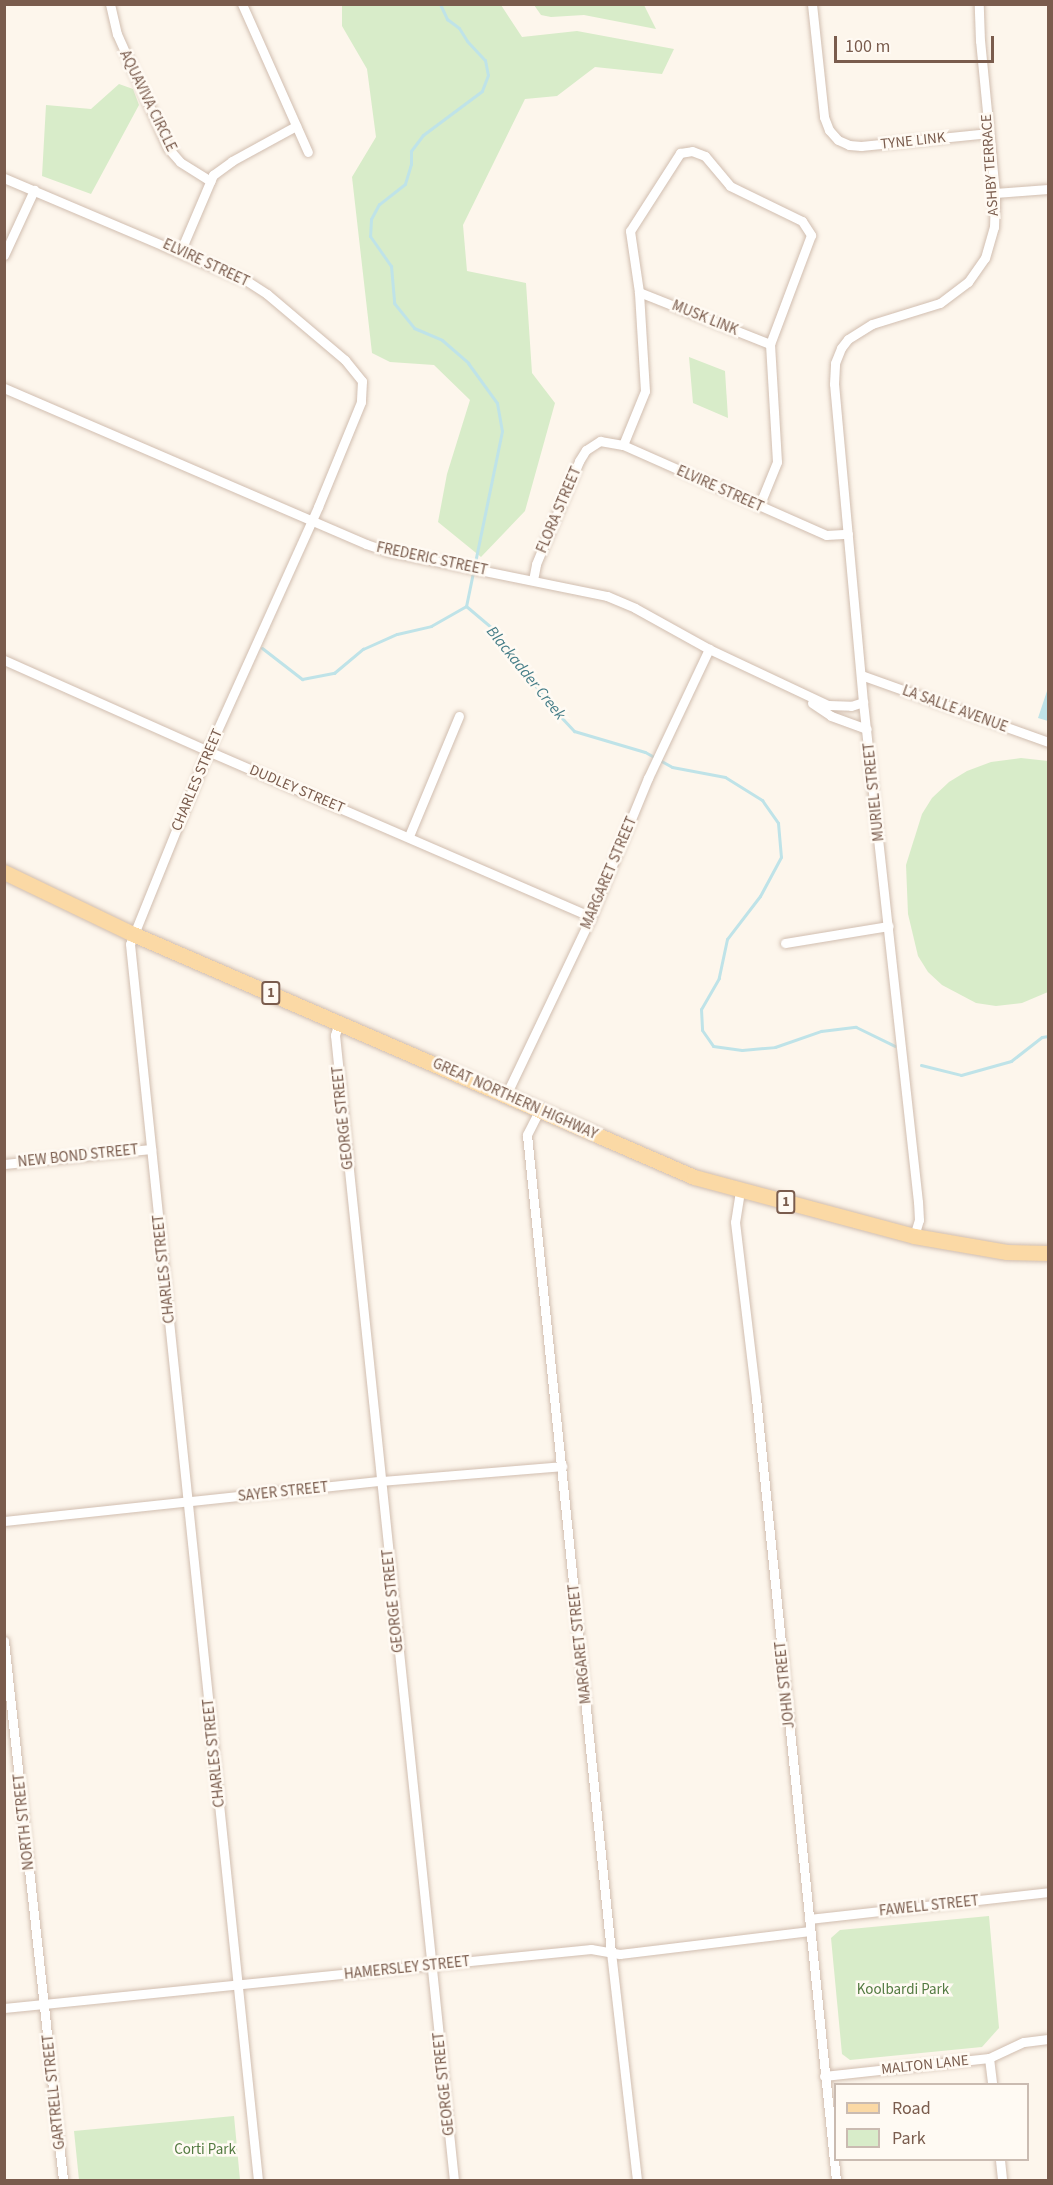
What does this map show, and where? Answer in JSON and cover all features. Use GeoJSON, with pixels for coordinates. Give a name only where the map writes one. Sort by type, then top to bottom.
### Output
{"type":"FeatureCollection","features":[{"type":"Feature","properties":{"kind":"main road","name":"GREAT NORTHERN HIGHWAY"},"geometry":{"type":"LineString","coordinates":[[4,872],[134,934],[694,1177],[914,1236],[989,1250],[1048,1253]]}},
{"type":"Feature","properties":{"kind":"street","name":"AQUAVIVA CIRCLE"},"geometry":{"type":"LineString","coordinates":[[110,4],[117,34],[168,148],[180,162],[210,181]]}},
{"type":"Feature","properties":{"kind":"street"},"geometry":{"type":"LineString","coordinates":[[242,4],[308,152]]}},
{"type":"Feature","properties":{"kind":"street","name":"TYNE LINK"},"geometry":{"type":"LineString","coordinates":[[812,4],[824,117],[829,130],[838,140],[849,145],[861,146],[989,133]]}},
{"type":"Feature","properties":{"kind":"street","name":"ASHBY TERRACE"},"geometry":{"type":"LineString","coordinates":[[841,348],[848,339],[872,324],[940,303],[968,282],[985,258],[994,226],[995,193],[980,41],[979,4]]}},
{"type":"Feature","properties":{"kind":"street"},"geometry":{"type":"LineString","coordinates":[[181,250],[210,181],[220,169],[296,126]]}},
{"type":"Feature","properties":{"kind":"street"},"geometry":{"type":"LineString","coordinates":[[623,445],[645,391],[639,292],[632,259],[630,231],[680,153],[692,151],[705,156],[730,186],[761,199],[802,221],[811,235],[770,344],[777,462],[759,506]]}},
{"type":"Feature","properties":{"kind":"street","name":"ELVIRE STREET"},"geometry":{"type":"LineString","coordinates":[[4,178],[181,250],[247,281],[267,294],[345,360],[362,381],[361,402]]}},
{"type":"Feature","properties":{"kind":"street"},"geometry":{"type":"LineString","coordinates":[[995,193],[1048,189]]}},
{"type":"Feature","properties":{"kind":"street"},"geometry":{"type":"LineString","coordinates":[[4,255],[34,190]]}},
{"type":"Feature","properties":{"kind":"street","name":"MUSK LINK"},"geometry":{"type":"LineString","coordinates":[[639,292],[770,344]]}},
{"type":"Feature","properties":{"kind":"street","name":"MURIEL STREET"},"geometry":{"type":"LineString","coordinates":[[841,348],[835,363],[834,384],[863,702],[918,1202],[919,1220],[914,1236]]}},
{"type":"Feature","properties":{"kind":"street","name":"FREDERIC STREET"},"geometry":{"type":"LineString","coordinates":[[4,388],[312,522],[386,551],[505,573],[607,596],[634,608],[709,650],[828,705],[850,706],[863,702]]}},
{"type":"Feature","properties":{"kind":"street","name":"CHARLES STREET"},"geometry":{"type":"LineString","coordinates":[[258,2181],[130,944],[208,752],[312,522],[361,402]]}},
{"type":"Feature","properties":{"kind":"street","name":"ELVIRE STREET"},"geometry":{"type":"LineString","coordinates":[[593,445],[612,441],[826,535],[848,534]]}},
{"type":"Feature","properties":{"kind":"street","name":"FLORA STREET"},"geometry":{"type":"LineString","coordinates":[[533,580],[536,564],[568,486],[583,456],[593,445]]}},
{"type":"Feature","properties":{"kind":"street","name":"MARGARET STREET"},"geometry":{"type":"LineString","coordinates":[[506,1095],[591,917],[648,778],[709,650]]}},
{"type":"Feature","properties":{"kind":"street","name":"DUDLEY STREET"},"geometry":{"type":"LineString","coordinates":[[4,660],[208,752],[409,836],[591,917]]}},
{"type":"Feature","properties":{"kind":"street","name":"LA SALLE AVENUE"},"geometry":{"type":"LineString","coordinates":[[861,675],[1048,742]]}},
{"type":"Feature","properties":{"kind":"street","name":"FREDERIC STREET"},"geometry":{"type":"LineString","coordinates":[[795,691],[831,716],[867,729]]}},
{"type":"Feature","properties":{"kind":"street"},"geometry":{"type":"LineString","coordinates":[[409,836],[459,716]]}},
{"type":"Feature","properties":{"kind":"street"},"geometry":{"type":"LineString","coordinates":[[785,943],[889,926]]}},
{"type":"Feature","properties":{"kind":"street","name":"GEORGE STREET"},"geometry":{"type":"LineString","coordinates":[[339,1022],[335,1035],[453,2181]]}},
{"type":"Feature","properties":{"kind":"street","name":"MARGARET STREET"},"geometry":{"type":"LineString","coordinates":[[540,1109],[527,1135],[611,1953],[637,2181]]}},
{"type":"Feature","properties":{"kind":"street","name":"NEW BOND STREET"},"geometry":{"type":"LineString","coordinates":[[4,1164],[151,1149]]}},
{"type":"Feature","properties":{"kind":"street","name":"JOHN STREET"},"geometry":{"type":"LineString","coordinates":[[740,1191],[735,1222],[756,1398],[836,2181]]}},
{"type":"Feature","properties":{"kind":"street","name":"SAYER STREET"},"geometry":{"type":"LineString","coordinates":[[4,1521],[381,1481],[562,1466]]}},
{"type":"Feature","properties":{"kind":"street","name":"NORTH STREET"},"geometry":{"type":"LineString","coordinates":[[4,1641],[44,2004]]}},
{"type":"Feature","properties":{"kind":"street","name":"FAWELL STREET"},"geometry":{"type":"LineString","coordinates":[[809,1919],[1048,1892]]}},
{"type":"Feature","properties":{"kind":"street","name":"HAMERSLEY STREET"},"geometry":{"type":"LineString","coordinates":[[4,2008],[591,1949],[620,1954],[810,1931]]}},
{"type":"Feature","properties":{"kind":"street","name":"GARTRELL STREET"},"geometry":{"type":"LineString","coordinates":[[44,2004],[63,2181]]}},
{"type":"Feature","properties":{"kind":"street","name":"MALTON LANE"},"geometry":{"type":"LineString","coordinates":[[824,2076],[989,2058],[1024,2042],[1048,2039]]}},
{"type":"Feature","properties":{"kind":"street"},"geometry":{"type":"LineString","coordinates":[[989,2058],[992,2083]]}},
{"type":"Feature","properties":{"kind":"street"},"geometry":{"type":"LineString","coordinates":[[1000,2161],[1002,2181]]}},
{"type":"Feature","properties":{"kind":"green space"},"geometry":{"type":"Polygon","coordinates":[[[342,5],[501,5],[522,37],[577,31],[674,49],[662,74],[595,67],[557,96],[525,99],[463,225],[467,271],[526,283],[532,373],[555,403],[525,511],[481,557],[438,522],[447,474],[470,400],[434,365],[390,362],[372,353],[352,177],[376,137],[367,69],[342,26],[342,5]]]}},
{"type":"Feature","properties":{"kind":"green space"},"geometry":{"type":"Polygon","coordinates":[[[534,5],[644,5],[656,29],[584,15],[551,17],[541,15],[534,5]]]}},
{"type":"Feature","properties":{"kind":"green space"},"geometry":{"type":"Polygon","coordinates":[[[119,84],[133,89],[139,105],[91,194],[42,176],[46,105],[91,109],[119,84]]]}},
{"type":"Feature","properties":{"kind":"green space"},"geometry":{"type":"Polygon","coordinates":[[[689,357],[725,371],[728,418],[693,403],[689,357]]]}},
{"type":"Feature","properties":{"kind":"green space"},"geometry":{"type":"Polygon","coordinates":[[[1021,758],[1048,761],[1048,992],[1022,1003],[996,1006],[976,1003],[942,985],[928,972],[918,956],[908,914],[906,865],[922,814],[932,798],[949,782],[967,771],[991,762],[1021,758]]]}},
{"type":"Feature","properties":{"kind":"green space","name":"Koolbardi Park"},"geometry":{"type":"Polygon","coordinates":[[[989,1916],[999,2028],[982,2047],[850,2060],[842,2054],[831,1938],[840,1930],[989,1916]]]}},
{"type":"Feature","properties":{"kind":"green space","name":"Corti Park"},"geometry":{"type":"Polygon","coordinates":[[[234,2116],[240,2180],[79,2180],[74,2131],[234,2116]]]}},
{"type":"Feature","properties":{"kind":"water"},"geometry":{"type":"Polygon","coordinates":[[[1048,688],[1048,721],[1038,718],[1048,688]]]}},
{"type":"Feature","properties":{"kind":"waterway","name":"Blackadder Creek"},"geometry":{"type":"LineString","coordinates":[[440,4],[447,19],[459,28],[467,41],[485,60],[488,75],[482,91],[423,135],[411,151],[411,164],[405,184],[379,204],[371,219],[370,236],[391,266],[394,303],[414,328],[442,340],[468,363],[497,403],[502,431],[466,606]]}},
{"type":"Feature","properties":{"kind":"waterway","name":"Blackadder Creek"},"geometry":{"type":"LineString","coordinates":[[466,606],[498,633],[547,702],[574,731],[645,752],[672,767],[725,777],[762,800],[778,823],[781,857],[760,896],[727,939],[719,978],[701,1009],[702,1030],[713,1046],[742,1050],[775,1047],[821,1031],[856,1027],[895,1046]]}},
{"type":"Feature","properties":{"kind":"waterway"},"geometry":{"type":"LineString","coordinates":[[262,648],[302,679],[334,673],[363,649],[397,634],[431,626],[466,606]]}},
{"type":"Feature","properties":{"kind":"waterway","name":"Blackadder Creek"},"geometry":{"type":"LineString","coordinates":[[921,1065],[961,1075],[1011,1061],[1042,1037],[1048,1036]]}}]}
